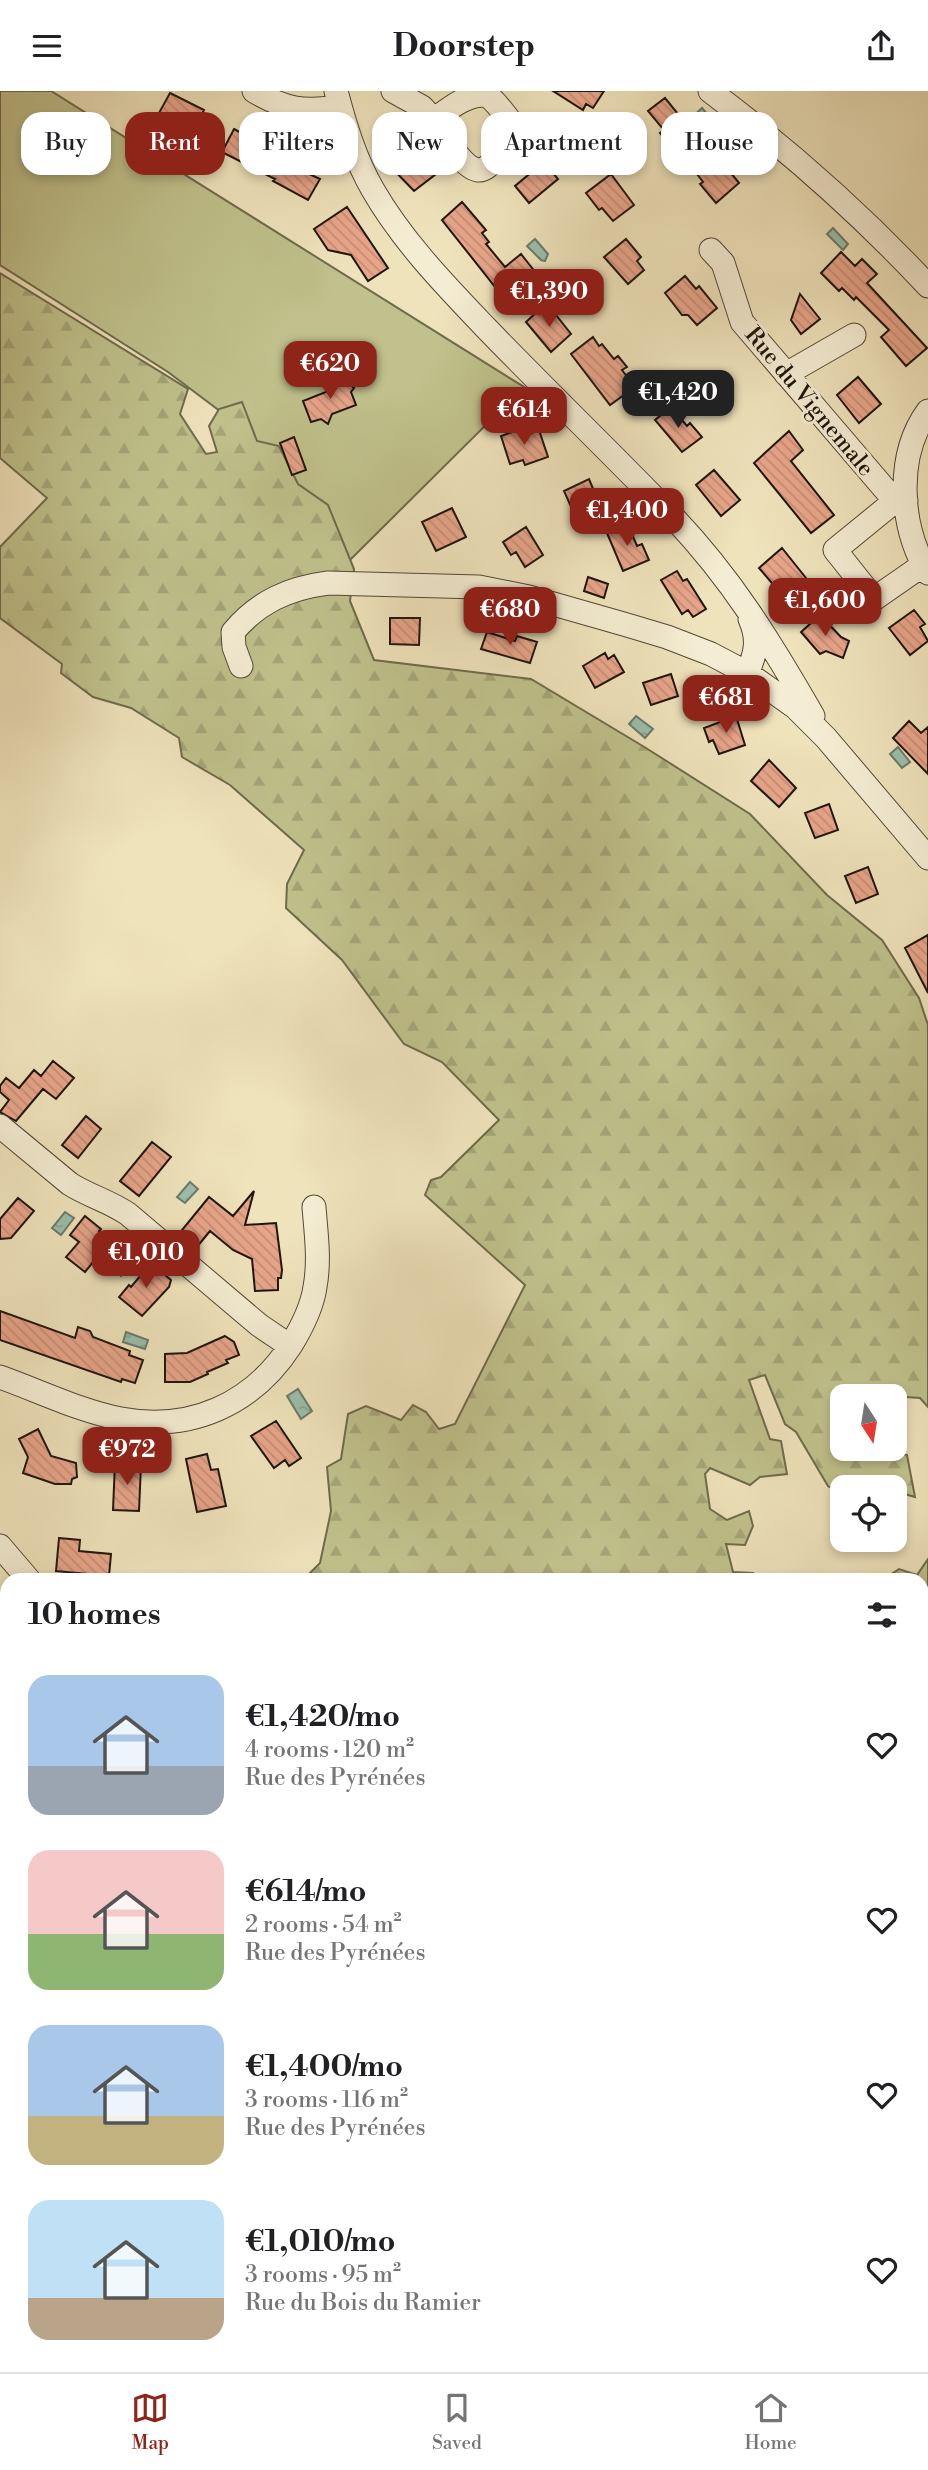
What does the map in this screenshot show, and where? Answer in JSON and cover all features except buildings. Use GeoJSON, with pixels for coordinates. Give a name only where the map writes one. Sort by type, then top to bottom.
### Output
{"type":"FeatureCollection","features":[{"type":"Feature","properties":{"kind":"street"},"geometry":{"type":"LineString","coordinates":[[254,91],[290,109],[306,110],[338,99],[357,158],[372,190],[411,246],[543,387],[708,556],[740,597],[775,650],[826,738]]}},
{"type":"Feature","properties":{"kind":"street"},"geometry":{"type":"LineString","coordinates":[[393,91],[410,98],[427,112]]}},
{"type":"Feature","properties":{"kind":"street"},"geometry":{"type":"LineString","coordinates":[[710,91],[818,177],[882,237],[928,286]]}},
{"type":"Feature","properties":{"kind":"street"},"geometry":{"type":"LineString","coordinates":[[445,112],[468,95],[479,93],[489,96],[502,112]]}},
{"type":"Feature","properties":{"kind":"street","name":"Rue du Vignemale"},"geometry":{"type":"LineString","coordinates":[[711,250],[723,263],[742,322],[900,501]]}},
{"type":"Feature","properties":{"kind":"street"},"geometry":{"type":"LineString","coordinates":[[786,374],[854,335]]}},
{"type":"Feature","properties":{"kind":"street"},"geometry":{"type":"LineString","coordinates":[[900,501],[835,550],[874,599],[925,569],[900,501],[912,446],[920,421],[928,411]]}},
{"type":"Feature","properties":{"kind":"street"},"geometry":{"type":"LineString","coordinates":[[241,666],[233,646],[233,632],[263,603],[287,592],[328,583],[467,586],[529,597],[667,636],[711,654],[767,686],[795,706],[826,738],[928,858]]}},
{"type":"Feature","properties":{"kind":"street"},"geometry":{"type":"LineString","coordinates":[[740,597],[757,638],[756,652],[747,673]]}},
{"type":"Feature","properties":{"kind":"street"},"geometry":{"type":"LineString","coordinates":[[767,686],[776,669],[775,650]]}},
{"type":"Feature","properties":{"kind":"street"},"geometry":{"type":"LineString","coordinates":[[0,1126],[80,1191],[114,1204],[128,1214],[260,1325],[290,1346]]}},
{"type":"Feature","properties":{"kind":"street"},"geometry":{"type":"LineString","coordinates":[[0,1377],[121,1419],[164,1422],[203,1414],[242,1397],[269,1374],[301,1328],[315,1288],[317,1267],[314,1207]]}},
{"type":"Feature","properties":{"kind":"street"},"geometry":{"type":"LineString","coordinates":[[0,1546],[23,1573]]}},
{"type":"Feature","properties":{"kind":"green space"},"geometry":{"type":"Polygon","coordinates":[[[0,91],[51,91],[85,112],[21,112],[21,175],[111,175],[111,129],[125,137],[125,175],[185,175],[524,387],[350,560],[330,561],[229,418],[168,372],[0,265],[0,91]]]}},
{"type":"Feature","properties":{"kind":"green space"},"geometry":{"type":"Polygon","coordinates":[[[0,273],[188,389],[180,414],[206,454],[217,452],[209,426],[219,409],[242,402],[257,441],[279,446],[298,484],[328,505],[354,569],[350,601],[374,660],[531,679],[750,814],[827,895],[882,940],[919,998],[928,1025],[928,1407],[920,1398],[907,1397],[907,1384],[830,1384],[830,1461],[907,1461],[907,1455],[915,1497],[907,1495],[907,1475],[830,1475],[830,1487],[828,1486],[796,1432],[785,1424],[765,1375],[749,1380],[770,1439],[781,1441],[787,1474],[760,1477],[750,1485],[710,1468],[705,1474],[710,1509],[727,1520],[749,1511],[753,1526],[745,1545],[726,1544],[733,1572],[753,1573],[310,1573],[320,1563],[331,1511],[327,1467],[341,1459],[348,1414],[366,1406],[401,1420],[413,1405],[426,1412],[439,1429],[455,1424],[525,1285],[425,1195],[431,1180],[441,1177],[499,1120],[442,1062],[404,1044],[342,960],[286,908],[287,884],[304,850],[230,785],[182,757],[179,738],[131,708],[93,697],[61,673],[62,664],[0,618],[0,547],[47,498],[0,458],[0,273]]]}},
{"type":"Feature","properties":{"kind":"green space"},"geometry":{"type":"Polygon","coordinates":[[[928,1559],[928,1573],[918,1573],[928,1559]]]}},
{"type":"Feature","properties":{"kind":"green space"},"geometry":{"type":"Polygon","coordinates":[[[899,1569],[911,1573],[893,1573],[899,1569]]]}},
{"type":"Feature","properties":{"kind":"water"},"geometry":{"type":"Polygon","coordinates":[[[833,228],[848,244],[843,250],[827,234],[833,228]]]}},
{"type":"Feature","properties":{"kind":"water"},"geometry":{"type":"Polygon","coordinates":[[[535,239],[548,254],[545,261],[527,246],[535,239]]]}},
{"type":"Feature","properties":{"kind":"water"},"geometry":{"type":"Polygon","coordinates":[[[636,716],[653,729],[645,738],[629,724],[636,716]]]}},
{"type":"Feature","properties":{"kind":"water"},"geometry":{"type":"Polygon","coordinates":[[[898,747],[910,762],[902,768],[890,754],[898,747]]]}},
{"type":"Feature","properties":{"kind":"water"},"geometry":{"type":"Polygon","coordinates":[[[190,1182],[198,1189],[185,1203],[177,1197],[190,1182]]]}},
{"type":"Feature","properties":{"kind":"water"},"geometry":{"type":"Polygon","coordinates":[[[65,1212],[74,1218],[61,1235],[52,1228],[65,1212]]]}},
{"type":"Feature","properties":{"kind":"water"},"geometry":{"type":"Polygon","coordinates":[[[129,1249],[137,1257],[121,1276],[112,1268],[129,1249]]]}},
{"type":"Feature","properties":{"kind":"water"},"geometry":{"type":"Polygon","coordinates":[[[126,1332],[148,1340],[145,1349],[123,1342],[126,1332]]]}},
{"type":"Feature","properties":{"kind":"water"},"geometry":{"type":"Polygon","coordinates":[[[298,1389],[312,1411],[301,1419],[287,1396],[298,1389]]]}}]}
